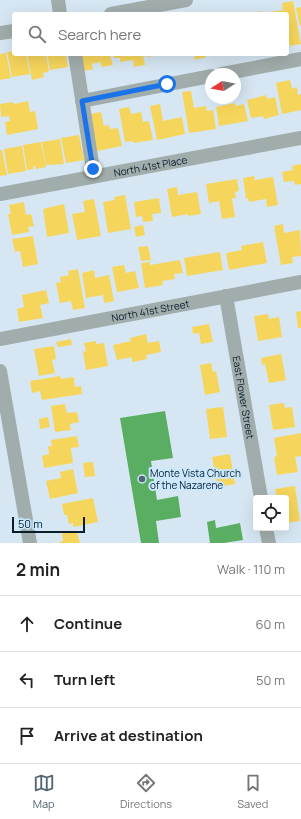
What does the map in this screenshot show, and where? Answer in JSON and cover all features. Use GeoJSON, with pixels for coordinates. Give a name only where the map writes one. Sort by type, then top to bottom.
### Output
{"type":"FeatureCollection","features":[{"type":"Feature","properties":{"kind":"street"},"geometry":{"type":"LineString","coordinates":[[58,0],[60,12]]}},
{"type":"Feature","properties":{"kind":"street"},"geometry":{"type":"LineString","coordinates":[[118,9],[183,0]]}},
{"type":"Feature","properties":{"kind":"street"},"geometry":{"type":"LineString","coordinates":[[0,33],[12,31]]}},
{"type":"Feature","properties":{"kind":"street"},"geometry":{"type":"LineString","coordinates":[[75,56],[94,176]]}},
{"type":"Feature","properties":{"kind":"street"},"geometry":{"type":"LineString","coordinates":[[241,70],[301,59]]}},
{"type":"Feature","properties":{"kind":"street"},"geometry":{"type":"LineString","coordinates":[[82,101],[205,77]]}},
{"type":"Feature","properties":{"kind":"street","name":"North 41st Place"},"geometry":{"type":"LineString","coordinates":[[0,194],[301,138]]}},
{"type":"Feature","properties":{"kind":"street","name":"North 41st Street"},"geometry":{"type":"LineString","coordinates":[[0,339],[301,282]]}},
{"type":"Feature","properties":{"kind":"street","name":"East Flower Street"},"geometry":{"type":"LineString","coordinates":[[226,296],[260,495]]}},
{"type":"Feature","properties":{"kind":"street"},"geometry":{"type":"LineString","coordinates":[[0,371],[30,543]]}},
{"type":"Feature","properties":{"kind":"street"},"geometry":{"type":"LineString","coordinates":[[267,531],[269,543]]}},
{"type":"Feature","properties":{"kind":"building: Homes"},"geometry":{"type":"Polygon","coordinates":[[[293,1],[301,44],[290,46],[289,12],[270,12],[283,10],[282,3],[293,1]]]}},
{"type":"Feature","properties":{"kind":"building: Homes"},"geometry":{"type":"Polygon","coordinates":[[[301,7],[301,26],[300,26],[296,8],[301,7]]]}},
{"type":"Feature","properties":{"kind":"building: Homes"},"geometry":{"type":"Polygon","coordinates":[[[12,51],[12,56],[26,56],[30,74],[12,77],[7,52],[12,51]]]}},
{"type":"Feature","properties":{"kind":"building: Homes"},"geometry":{"type":"Polygon","coordinates":[[[6,53],[11,78],[0,80],[0,54],[6,53]]]}},
{"type":"Feature","properties":{"kind":"building: Homes"},"geometry":{"type":"Polygon","coordinates":[[[27,56],[46,56],[49,71],[43,73],[44,77],[32,80],[27,56]]]}},
{"type":"Feature","properties":{"kind":"building: Homes"},"geometry":{"type":"Polygon","coordinates":[[[47,56],[66,56],[68,67],[50,70],[47,56]]]}},
{"type":"Feature","properties":{"kind":"building: Homes"},"geometry":{"type":"Polygon","coordinates":[[[81,56],[111,56],[113,65],[102,67],[100,62],[92,64],[93,69],[84,71],[81,56]]]}},
{"type":"Feature","properties":{"kind":"building: Homes"},"geometry":{"type":"Polygon","coordinates":[[[114,56],[143,56],[145,65],[134,67],[133,60],[120,62],[120,58],[114,58],[114,56]]]}},
{"type":"Feature","properties":{"kind":"building: Homes"},"geometry":{"type":"Polygon","coordinates":[[[194,56],[206,57],[195,60],[194,56]]]}},
{"type":"Feature","properties":{"kind":"building: Homes"},"geometry":{"type":"Polygon","coordinates":[[[290,80],[292,89],[297,87],[298,95],[301,94],[301,110],[282,114],[276,83],[290,80]]]}},
{"type":"Feature","properties":{"kind":"building: Homes"},"geometry":{"type":"Polygon","coordinates":[[[191,91],[194,108],[206,106],[207,111],[213,110],[216,129],[189,133],[182,92],[191,91]]]}},
{"type":"Feature","properties":{"kind":"building: Homes"},"geometry":{"type":"Polygon","coordinates":[[[266,95],[267,99],[275,97],[279,115],[264,119],[263,116],[251,118],[247,100],[266,95]]]}},
{"type":"Feature","properties":{"kind":"building: Homes"},"geometry":{"type":"Polygon","coordinates":[[[28,101],[30,112],[35,111],[38,129],[7,135],[5,122],[10,121],[9,116],[1,117],[0,104],[13,102],[14,104],[28,101]]]}},
{"type":"Feature","properties":{"kind":"building: Homes"},"geometry":{"type":"Polygon","coordinates":[[[160,104],[163,121],[182,117],[185,134],[157,140],[150,106],[160,104]]]}},
{"type":"Feature","properties":{"kind":"building: Homes"},"geometry":{"type":"Polygon","coordinates":[[[230,104],[235,104],[236,106],[244,104],[248,121],[219,126],[216,107],[230,104]]]}},
{"type":"Feature","properties":{"kind":"building: Homes"},"geometry":{"type":"Polygon","coordinates":[[[129,107],[131,114],[141,112],[143,122],[149,121],[153,140],[133,143],[133,141],[125,142],[119,109],[129,107]]]}},
{"type":"Feature","properties":{"kind":"building: Homes"},"geometry":{"type":"Polygon","coordinates":[[[101,112],[104,126],[109,125],[110,129],[118,128],[122,146],[97,151],[90,114],[101,112]]]}},
{"type":"Feature","properties":{"kind":"building: Homes"},"geometry":{"type":"Polygon","coordinates":[[[79,135],[84,160],[66,163],[61,138],[79,135]]]}},
{"type":"Feature","properties":{"kind":"building: Homes"},"geometry":{"type":"Polygon","coordinates":[[[60,139],[64,164],[46,165],[42,142],[60,139]]]}},
{"type":"Feature","properties":{"kind":"building: Homes"},"geometry":{"type":"Polygon","coordinates":[[[41,142],[46,167],[36,169],[35,166],[33,166],[34,169],[27,170],[23,145],[41,142]]]}},
{"type":"Feature","properties":{"kind":"building: Homes"},"geometry":{"type":"Polygon","coordinates":[[[22,146],[26,171],[8,174],[4,149],[22,146]]]}},
{"type":"Feature","properties":{"kind":"building: Homes"},"geometry":{"type":"Polygon","coordinates":[[[0,150],[2,150],[7,175],[0,176],[0,150]]]}},
{"type":"Feature","properties":{"kind":"building: Homes"},"geometry":{"type":"Polygon","coordinates":[[[301,164],[301,184],[295,185],[294,181],[284,182],[282,172],[293,170],[292,166],[301,164]]]}},
{"type":"Feature","properties":{"kind":"building: Homes"},"geometry":{"type":"Polygon","coordinates":[[[254,176],[255,180],[273,177],[278,205],[267,207],[266,199],[249,202],[248,198],[246,199],[243,178],[254,176]]]}},
{"type":"Feature","properties":{"kind":"building: Homes"},"geometry":{"type":"Polygon","coordinates":[[[237,179],[239,191],[235,192],[236,198],[232,198],[235,217],[222,219],[219,201],[209,203],[206,184],[237,179]]]}},
{"type":"Feature","properties":{"kind":"building: Homes"},"geometry":{"type":"Polygon","coordinates":[[[177,187],[178,195],[197,192],[201,214],[188,216],[188,214],[172,217],[167,189],[177,187]]]}},
{"type":"Feature","properties":{"kind":"building: Homes"},"geometry":{"type":"Polygon","coordinates":[[[125,195],[131,229],[108,233],[103,202],[115,200],[114,197],[125,195]]]}},
{"type":"Feature","properties":{"kind":"building: Homes"},"geometry":{"type":"Polygon","coordinates":[[[159,198],[161,213],[152,214],[153,221],[143,222],[142,216],[136,217],[134,202],[159,198]]]}},
{"type":"Feature","properties":{"kind":"building: Homes"},"geometry":{"type":"Polygon","coordinates":[[[94,199],[101,236],[77,240],[72,214],[85,212],[83,201],[94,199]]]}},
{"type":"Feature","properties":{"kind":"building: Homes"},"geometry":{"type":"Polygon","coordinates":[[[24,202],[26,215],[31,214],[34,226],[28,227],[29,232],[12,235],[8,214],[11,214],[9,205],[24,202]]]}},
{"type":"Feature","properties":{"kind":"building: Homes"},"geometry":{"type":"Polygon","coordinates":[[[64,204],[69,233],[47,237],[43,209],[64,204]]]}},
{"type":"Feature","properties":{"kind":"building: Homes"},"geometry":{"type":"Polygon","coordinates":[[[283,224],[284,233],[300,230],[301,256],[292,257],[293,263],[281,265],[274,226],[283,224]]]}},
{"type":"Feature","properties":{"kind":"building: Homes"},"geometry":{"type":"Polygon","coordinates":[[[143,225],[145,235],[136,237],[134,227],[143,225]]]}},
{"type":"Feature","properties":{"kind":"building: Homes"},"geometry":{"type":"Polygon","coordinates":[[[33,236],[38,264],[23,267],[20,251],[15,252],[12,239],[33,236]]]}},
{"type":"Feature","properties":{"kind":"building: Homes"},"geometry":{"type":"Polygon","coordinates":[[[263,242],[267,263],[229,270],[226,253],[242,250],[241,246],[263,242]]]}},
{"type":"Feature","properties":{"kind":"building: Homes"},"geometry":{"type":"Polygon","coordinates":[[[148,246],[151,260],[141,261],[138,247],[148,246]]]}},
{"type":"Feature","properties":{"kind":"building: Homes"},"geometry":{"type":"Polygon","coordinates":[[[220,252],[223,270],[187,276],[184,258],[220,252]]]}},
{"type":"Feature","properties":{"kind":"building: Homes"},"geometry":{"type":"Polygon","coordinates":[[[180,260],[183,273],[174,274],[175,279],[162,281],[163,285],[145,288],[141,263],[150,262],[150,265],[180,260]]]}},
{"type":"Feature","properties":{"kind":"building: Homes"},"geometry":{"type":"Polygon","coordinates":[[[124,265],[126,273],[135,271],[139,288],[117,292],[112,267],[124,265]]]}},
{"type":"Feature","properties":{"kind":"building: Homes"},"geometry":{"type":"Polygon","coordinates":[[[78,269],[85,308],[73,310],[71,301],[60,303],[56,283],[61,282],[60,277],[69,275],[68,271],[78,269]]]}},
{"type":"Feature","properties":{"kind":"building: Homes"},"geometry":{"type":"Polygon","coordinates":[[[94,270],[95,278],[109,275],[114,301],[104,303],[103,295],[86,298],[82,273],[94,270]]]}},
{"type":"Feature","properties":{"kind":"building: Homes"},"geometry":{"type":"Polygon","coordinates":[[[46,290],[49,303],[40,305],[43,318],[19,322],[17,309],[24,307],[22,295],[46,290]]]}},
{"type":"Feature","properties":{"kind":"building: Homes"},"geometry":{"type":"Polygon","coordinates":[[[301,311],[301,328],[298,328],[296,312],[301,311]]]}},
{"type":"Feature","properties":{"kind":"building: Homes"},"geometry":{"type":"Polygon","coordinates":[[[268,314],[269,319],[279,317],[282,337],[258,341],[254,316],[268,314]]]}},
{"type":"Feature","properties":{"kind":"building: Homes"},"geometry":{"type":"Polygon","coordinates":[[[209,324],[213,342],[201,344],[199,333],[193,334],[192,327],[209,324]]]}},
{"type":"Feature","properties":{"kind":"building: Homes"},"geometry":{"type":"Polygon","coordinates":[[[146,334],[148,343],[159,341],[161,352],[146,355],[147,359],[132,362],[132,357],[117,360],[113,345],[131,341],[130,338],[146,334]]]}},
{"type":"Feature","properties":{"kind":"building: Homes"},"geometry":{"type":"Polygon","coordinates":[[[71,339],[72,345],[58,347],[56,342],[71,339]]]}},
{"type":"Feature","properties":{"kind":"building: Homes"},"geometry":{"type":"Polygon","coordinates":[[[96,341],[96,344],[104,343],[108,366],[86,370],[83,352],[86,351],[84,343],[96,341]]]}},
{"type":"Feature","properties":{"kind":"building: Homes"},"geometry":{"type":"Polygon","coordinates":[[[54,346],[56,359],[52,360],[55,373],[39,376],[34,349],[54,346]]]}},
{"type":"Feature","properties":{"kind":"building: Homes"},"geometry":{"type":"Polygon","coordinates":[[[281,354],[286,380],[269,383],[265,364],[262,365],[261,358],[281,354]]]}},
{"type":"Feature","properties":{"kind":"building: Homes"},"geometry":{"type":"Polygon","coordinates":[[[211,363],[213,372],[216,371],[220,392],[205,395],[200,365],[211,363]]]}},
{"type":"Feature","properties":{"kind":"building: Homes"},"geometry":{"type":"Polygon","coordinates":[[[60,376],[61,379],[74,377],[75,387],[81,386],[82,394],[42,400],[40,391],[32,393],[30,381],[60,376]]]}},
{"type":"Feature","properties":{"kind":"building: Homes"},"geometry":{"type":"Polygon","coordinates":[[[284,403],[285,408],[292,407],[295,427],[273,430],[269,405],[284,403]]]}},
{"type":"Feature","properties":{"kind":"building: Homes"},"geometry":{"type":"Polygon","coordinates":[[[65,404],[67,413],[77,412],[79,422],[70,424],[71,430],[55,432],[51,406],[65,404]]]}},
{"type":"Feature","properties":{"kind":"building: Homes"},"geometry":{"type":"Polygon","coordinates":[[[223,407],[227,437],[210,439],[206,409],[223,407]]]}},
{"type":"Feature","properties":{"kind":"building: Homes"},"geometry":{"type":"Polygon","coordinates":[[[48,417],[50,427],[40,429],[39,419],[48,417]]]}},
{"type":"Feature","properties":{"kind":"building: Homes"},"geometry":{"type":"Polygon","coordinates":[[[301,433],[301,456],[295,457],[298,472],[277,475],[274,457],[277,456],[274,438],[301,433]]]}},
{"type":"Feature","properties":{"kind":"building: Homes"},"geometry":{"type":"Polygon","coordinates":[[[77,436],[79,447],[71,448],[73,463],[44,468],[42,456],[49,454],[48,446],[52,446],[51,440],[77,436]]]}},
{"type":"Feature","properties":{"kind":"building: Homes"},"geometry":{"type":"Polygon","coordinates":[[[230,454],[235,484],[218,487],[212,457],[230,454]]]}},
{"type":"Feature","properties":{"kind":"building: Homes"},"geometry":{"type":"Polygon","coordinates":[[[93,462],[95,476],[85,477],[83,463],[93,462]]]}},
{"type":"Feature","properties":{"kind":"building: Homes"},"geometry":{"type":"Polygon","coordinates":[[[73,469],[78,493],[50,499],[46,481],[61,478],[60,472],[73,469]]]}},
{"type":"Feature","properties":{"kind":"building: Homes"},"geometry":{"type":"Polygon","coordinates":[[[295,486],[300,521],[289,523],[289,495],[276,495],[275,489],[295,486]]]}},
{"type":"Feature","properties":{"kind":"building: Homes"},"geometry":{"type":"Polygon","coordinates":[[[93,498],[98,522],[73,527],[73,523],[69,524],[67,515],[64,515],[62,504],[93,498]]]}},
{"type":"Feature","properties":{"kind":"building: Homes"},"geometry":{"type":"Polygon","coordinates":[[[77,531],[80,543],[57,543],[63,541],[62,533],[77,531]]]}},
{"type":"Feature","properties":{"kind":"building: Public","name":"Monte Vista Church of the Nazarene"},"geometry":{"type":"Polygon","coordinates":[[[165,411],[173,458],[151,461],[157,500],[178,496],[181,517],[156,521],[159,543],[141,543],[120,418],[165,411]]]}},
{"type":"Feature","properties":{"kind":"building: Public"},"geometry":{"type":"Polygon","coordinates":[[[215,520],[216,528],[240,523],[243,540],[224,543],[210,543],[207,522],[215,520]]]}},
{"type":"Feature","properties":{"kind":"place","name":"Monte Vista Church of the Nazarene"},"geometry":{"type":"Point","coordinates":[142,479]}},
{"type":"Feature","properties":{"kind":"route"},"geometry":{"type":"LineString","coordinates":[[93,169],[82,101],[167,84]]}}]}
